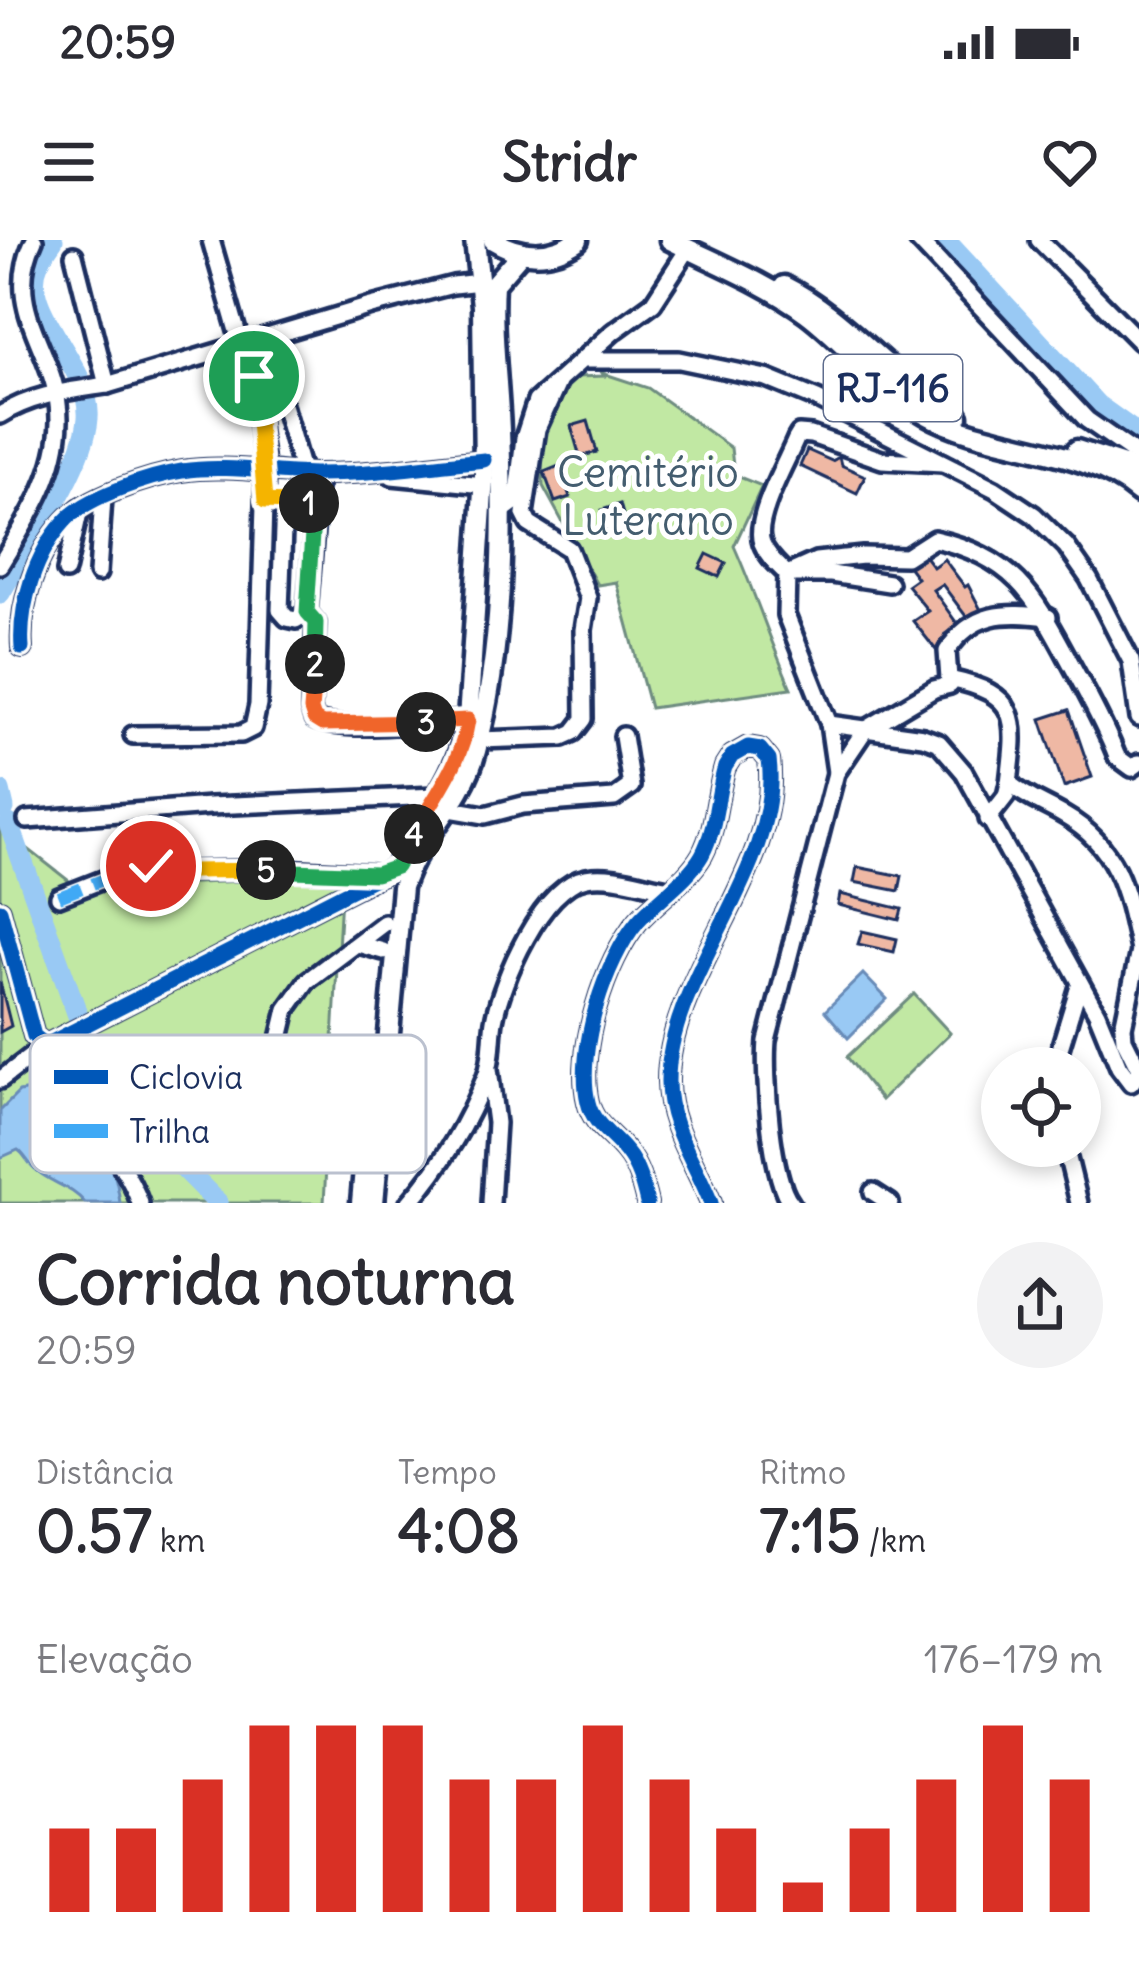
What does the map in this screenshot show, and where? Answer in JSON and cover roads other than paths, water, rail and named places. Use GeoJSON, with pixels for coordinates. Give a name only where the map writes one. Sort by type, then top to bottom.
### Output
{"type":"FeatureCollection","features":[{"type":"Feature","properties":{"kind":"main road"},"geometry":{"type":"LineString","coordinates":[[389,1035],[402,887],[443,802],[468,720],[484,485],[476,240]]}},
{"type":"Feature","properties":{"kind":"main road"},"geometry":{"type":"LineString","coordinates":[[493,240],[521,253],[548,253],[578,240]]}},
{"type":"Feature","properties":{"kind":"main road","name":"RJ-116"},"geometry":{"type":"LineString","coordinates":[[684,243],[819,305],[938,406],[959,417],[1096,455],[1139,475]]}},
{"type":"Feature","properties":{"kind":"main road","name":"RJ-116"},"geometry":{"type":"LineString","coordinates":[[684,243],[786,298],[924,413],[995,440],[1089,466],[1139,493]]}},
{"type":"Feature","properties":{"kind":"main road"},"geometry":{"type":"LineString","coordinates":[[376,1035],[384,923],[396,867],[443,802],[465,789],[479,740],[493,660],[501,512],[494,284],[521,253]]}},
{"type":"Feature","properties":{"kind":"main road"},"geometry":{"type":"LineString","coordinates":[[361,1203],[364,1173]]}},
{"type":"Feature","properties":{"kind":"main road"},"geometry":{"type":"LineString","coordinates":[[374,1203],[377,1173]]}},
{"type":"Feature","properties":{"kind":"street"},"geometry":{"type":"LineString","coordinates":[[0,566],[44,489],[55,457],[63,390],[17,314],[14,299],[15,278],[34,240]]}},
{"type":"Feature","properties":{"kind":"street"},"geometry":{"type":"LineString","coordinates":[[211,240],[241,345]]}},
{"type":"Feature","properties":{"kind":"street"},"geometry":{"type":"LineString","coordinates":[[918,240],[1087,420],[1139,457]]}},
{"type":"Feature","properties":{"kind":"street"},"geometry":{"type":"LineString","coordinates":[[1039,240],[1139,341]]}},
{"type":"Feature","properties":{"kind":"street"},"geometry":{"type":"LineString","coordinates":[[501,512],[516,500],[531,411],[613,332],[653,303],[684,243]]}},
{"type":"Feature","properties":{"kind":"street"},"geometry":{"type":"LineString","coordinates":[[74,255],[107,385]]}},
{"type":"Feature","properties":{"kind":"street"},"geometry":{"type":"LineString","coordinates":[[0,415],[17,404],[63,390],[107,385],[371,306],[453,284],[480,282]]}},
{"type":"Feature","properties":{"kind":"street"},"geometry":{"type":"LineString","coordinates":[[254,376],[265,472],[271,602],[287,619],[300,619],[307,612],[314,503],[311,474],[265,339]]}},
{"type":"Feature","properties":{"kind":"street"},"geometry":{"type":"LineString","coordinates":[[586,360],[679,360],[766,378],[946,463],[1034,515],[1066,546],[1088,579],[1131,661],[1139,718]]}},
{"type":"Feature","properties":{"kind":"street"},"geometry":{"type":"LineString","coordinates":[[479,740],[563,737],[584,719],[583,630],[588,598],[572,552],[529,524],[524,514],[537,429],[558,383]]}},
{"type":"Feature","properties":{"kind":"street"},"geometry":{"type":"LineString","coordinates":[[836,773],[829,724],[785,615],[787,574],[760,541],[760,523],[799,434],[882,460],[946,463]]}},
{"type":"Feature","properties":{"kind":"street"},"geometry":{"type":"LineString","coordinates":[[22,648],[20,617],[26,593],[63,522],[103,497],[184,470],[354,473],[484,460]]}},
{"type":"Feature","properties":{"kind":"street"},"geometry":{"type":"LineString","coordinates":[[354,473],[484,485]]}},
{"type":"Feature","properties":{"kind":"street"},"geometry":{"type":"LineString","coordinates":[[98,573],[103,497]]}},
{"type":"Feature","properties":{"kind":"street"},"geometry":{"type":"LineString","coordinates":[[265,501],[314,503]]}},
{"type":"Feature","properties":{"kind":"street"},"geometry":{"type":"LineString","coordinates":[[133,735],[241,734],[254,728],[284,502]]}},
{"type":"Feature","properties":{"kind":"street"},"geometry":{"type":"LineString","coordinates":[[66,571],[80,508]]}},
{"type":"Feature","properties":{"kind":"street"},"geometry":{"type":"LineString","coordinates":[[787,574],[816,561],[906,557],[934,539],[971,547],[1021,584],[1048,617],[1117,758],[1132,768],[1139,763]]}},
{"type":"Feature","properties":{"kind":"street"},"geometry":{"type":"LineString","coordinates":[[787,574],[831,574],[890,583]]}},
{"type":"Feature","properties":{"kind":"street"},"geometry":{"type":"LineString","coordinates":[[307,612],[316,622],[314,719],[322,724],[355,725],[468,720]]}},
{"type":"Feature","properties":{"kind":"street"},"geometry":{"type":"LineString","coordinates":[[791,1203],[776,1173],[767,1041],[836,773],[865,730],[934,689],[950,685],[947,651],[970,624],[990,614],[1048,617]]}},
{"type":"Feature","properties":{"kind":"street"},"geometry":{"type":"LineString","coordinates":[[949,679],[976,684],[1001,696],[1012,714],[1009,783],[1006,796],[988,819]]}},
{"type":"Feature","properties":{"kind":"street"},"geometry":{"type":"LineString","coordinates":[[829,724],[939,742],[964,772],[1130,1083],[1139,1071],[1124,1039],[1124,1027],[1139,951],[1116,862],[1070,818],[1023,796],[1009,783]]}},
{"type":"Feature","properties":{"kind":"street"},"geometry":{"type":"LineString","coordinates":[[27,820],[210,806],[443,802],[485,814],[523,805],[614,798],[631,786],[623,736]]}},
{"type":"Feature","properties":{"kind":"street"},"geometry":{"type":"LineString","coordinates":[[646,1203],[626,1151],[608,1136],[588,1106],[586,1081],[594,1014],[621,944],[695,866],[705,849],[725,767],[748,747],[760,749],[769,760],[772,780],[759,833],[670,1054],[670,1104],[711,1203]]}},
{"type":"Feature","properties":{"kind":"street"},"geometry":{"type":"LineString","coordinates":[[59,897],[151,866],[376,874]]}},
{"type":"Feature","properties":{"kind":"street"},"geometry":{"type":"LineString","coordinates":[[63,1035],[396,867]]}},
{"type":"Feature","properties":{"kind":"street"},"geometry":{"type":"LineString","coordinates":[[491,1203],[496,1123],[489,1069],[494,1019],[535,922],[566,886],[586,878],[669,889]]}},
{"type":"Feature","properties":{"kind":"street"},"geometry":{"type":"LineString","coordinates":[[0,910],[34,1035]]}},
{"type":"Feature","properties":{"kind":"street"},"geometry":{"type":"LineString","coordinates":[[281,1035],[287,1009],[308,981],[384,923]]}},
{"type":"Feature","properties":{"kind":"street"},"geometry":{"type":"LineString","coordinates":[[358,944],[383,951]]}},
{"type":"Feature","properties":{"kind":"street"},"geometry":{"type":"LineString","coordinates":[[1060,1047],[1080,983]]}},
{"type":"Feature","properties":{"kind":"street"},"geometry":{"type":"LineString","coordinates":[[0,1080],[30,1057]]}},
{"type":"Feature","properties":{"kind":"street"},"geometry":{"type":"LineString","coordinates":[[409,1203],[463,1131],[489,1069]]}},
{"type":"Feature","properties":{"kind":"street"},"geometry":{"type":"LineString","coordinates":[[1070,1167],[1078,1203]]}},
{"type":"Feature","properties":{"kind":"street"},"geometry":{"type":"LineString","coordinates":[[124,1173],[140,1203]]}},
{"type":"Feature","properties":{"kind":"street"},"geometry":{"type":"LineString","coordinates":[[873,1192],[890,1203]]}},
{"type":"Feature","properties":{"kind":"water"},"geometry":{"type":"Polygon","coordinates":[[[863,974],[887,999],[848,1038],[825,1011],[863,974]]]}},
{"type":"Feature","properties":{"kind":"water"},"geometry":{"type":"Polygon","coordinates":[[[30,1090],[30,1163],[18,1150],[0,1158],[0,1111],[19,1092],[30,1090]]]}},
{"type":"Feature","properties":{"kind":"water"},"geometry":{"type":"Polygon","coordinates":[[[40,1173],[113,1173],[120,1203],[85,1203],[40,1173]]]}},
{"type":"Feature","properties":{"kind":"waterway"},"geometry":{"type":"LineString","coordinates":[[0,593],[65,483],[88,418],[79,378],[46,319],[34,282],[38,264],[53,240]]}},
{"type":"Feature","properties":{"kind":"waterway"},"geometry":{"type":"LineString","coordinates":[[945,240],[1097,405],[1139,435]]}},
{"type":"Feature","properties":{"kind":"waterway"},"geometry":{"type":"LineString","coordinates":[[0,791],[4,808]]}},
{"type":"Feature","properties":{"kind":"waterway"},"geometry":{"type":"LineString","coordinates":[[9,824],[85,1035]]}},
{"type":"Feature","properties":{"kind":"waterway"},"geometry":{"type":"LineString","coordinates":[[188,1173],[218,1203]]}},
{"type":"Feature","properties":{"kind":"park label","name":"Cemitério Luterano"},"geometry":{"type":"Point","coordinates":[648,496]}}]}
